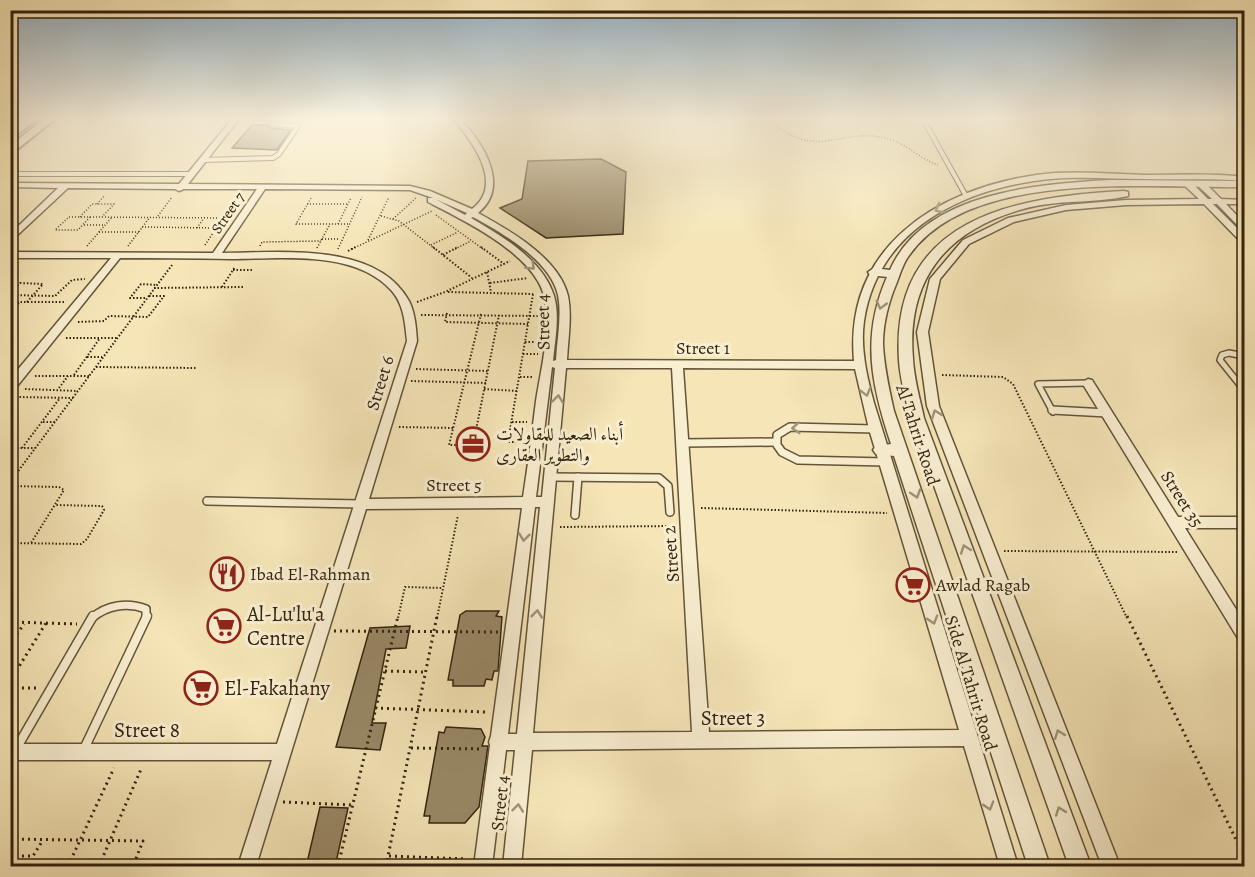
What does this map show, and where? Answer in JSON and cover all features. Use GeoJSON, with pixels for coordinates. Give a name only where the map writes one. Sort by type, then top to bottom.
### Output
{"type":"FeatureCollection","features":[{"type":"Feature","properties":{"kind":"street"},"geometry":{"type":"LineString","coordinates":[[179,189],[203,160]]}},
{"type":"Feature","properties":{"kind":"street"},"geometry":{"type":"LineString","coordinates":[[469,216],[486,198],[491,174],[484,160]]}},
{"type":"Feature","properties":{"kind":"street","name":"Side Al Tahrir Road"},"geometry":{"type":"LineString","coordinates":[[1009,867],[875,429],[860,365],[859,321],[863,299],[874,272],[894,243],[909,229],[936,210],[989,188],[1057,176],[1245,179]]}},
{"type":"Feature","properties":{"kind":"street","name":"Street 4"},"geometry":{"type":"LineString","coordinates":[[11,180],[62,189],[108,192],[179,189],[240,192],[261,189],[392,192],[419,196],[436,208],[469,216],[534,253],[556,276],[563,295],[561,364],[512,867]]}},
{"type":"Feature","properties":{"kind":"street","name":"Al Tahrir Road"},"geometry":{"type":"LineString","coordinates":[[1039,867],[880,380],[876,337],[882,300],[904,254],[927,231],[956,213],[991,199],[1051,187],[1095,184],[1204,193],[1245,184]]}},
{"type":"Feature","properties":{"kind":"street","name":"Street 4"},"geometry":{"type":"LineString","coordinates":[[10,192],[62,189],[410,188],[444,197],[525,260],[541,276],[549,296],[547,354],[484,863]]}},
{"type":"Feature","properties":{"kind":"street"},"geometry":{"type":"LineString","coordinates":[[10,239],[62,189]]}},
{"type":"Feature","properties":{"kind":"street","name":"Street 7"},"geometry":{"type":"LineString","coordinates":[[215,256],[261,189]]}},
{"type":"Feature","properties":{"kind":"street"},"geometry":{"type":"LineString","coordinates":[[1204,193],[1245,227]]}},
{"type":"Feature","properties":{"kind":"street"},"geometry":{"type":"LineString","coordinates":[[1204,193],[1245,240]]}},
{"type":"Feature","properties":{"kind":"street"},"geometry":{"type":"LineString","coordinates":[[1111,867],[933,406],[924,374],[921,331],[929,295],[947,261],[979,233],[1023,214],[1067,206],[1204,193],[1245,202]]}},
{"type":"Feature","properties":{"kind":"street","name":"Al Tahrir Road"},"geometry":{"type":"LineString","coordinates":[[1080,867],[917,418],[905,361],[907,314],[925,264],[958,231],[1018,205],[1107,194],[1245,194]]}},
{"type":"Feature","properties":{"kind":"street","name":"Street 6"},"geometry":{"type":"LineString","coordinates":[[10,255],[335,258],[380,275],[396,287],[407,303],[412,321],[412,341],[247,867]]}},
{"type":"Feature","properties":{"kind":"street"},"geometry":{"type":"LineString","coordinates":[[15,388],[20,376],[120,255]]}},
{"type":"Feature","properties":{"kind":"street"},"geometry":{"type":"LineString","coordinates":[[874,272],[895,274]]}},
{"type":"Feature","properties":{"kind":"street","name":"Street 1"},"geometry":{"type":"LineString","coordinates":[[547,354],[561,364],[860,365]]}},
{"type":"Feature","properties":{"kind":"street","name":"Street 2"},"geometry":{"type":"LineString","coordinates":[[677,364],[701,740]]}},
{"type":"Feature","properties":{"kind":"street","name":"Street 35"},"geometry":{"type":"LineString","coordinates":[[1088,383],[1245,635]]}},
{"type":"Feature","properties":{"kind":"street"},"geometry":{"type":"LineString","coordinates":[[883,456],[901,450]]}},
{"type":"Feature","properties":{"kind":"street","name":"Street 5"},"geometry":{"type":"LineString","coordinates":[[361,504],[548,502]]}},
{"type":"Feature","properties":{"kind":"street"},"geometry":{"type":"LineString","coordinates":[[1175,523],[1245,522]]}},
{"type":"Feature","properties":{"kind":"street","name":"Street 3"},"geometry":{"type":"LineString","coordinates":[[497,746],[524,742],[969,738]]}},
{"type":"Feature","properties":{"kind":"street","name":"Street 8"},"geometry":{"type":"LineString","coordinates":[[12,752],[283,752]]}},
{"type":"Feature","properties":{"kind":"lane"},"geometry":{"type":"LineString","coordinates":[[203,160],[265,160]]}},
{"type":"Feature","properties":{"kind":"lane"},"geometry":{"type":"LineString","coordinates":[[946,160],[966,196]]}},
{"type":"Feature","properties":{"kind":"lane"},"geometry":{"type":"LineString","coordinates":[[11,180],[192,174]]}},
{"type":"Feature","properties":{"kind":"lane"},"geometry":{"type":"LineString","coordinates":[[1245,356],[1229,353],[1222,355],[1220,360],[1245,390]]}},
{"type":"Feature","properties":{"kind":"lane"},"geometry":{"type":"LineString","coordinates":[[1088,383],[1038,384],[1053,412],[1107,413]]}},
{"type":"Feature","properties":{"kind":"lane"},"geometry":{"type":"LineString","coordinates":[[875,429],[790,427],[777,435],[775,442],[779,451],[798,460],[883,456]]}},
{"type":"Feature","properties":{"kind":"lane"},"geometry":{"type":"LineString","coordinates":[[682,443],[775,442]]}},
{"type":"Feature","properties":{"kind":"lane"},"geometry":{"type":"LineString","coordinates":[[550,477],[659,478],[668,486],[670,512]]}},
{"type":"Feature","properties":{"kind":"lane"},"geometry":{"type":"LineString","coordinates":[[575,515],[578,477]]}},
{"type":"Feature","properties":{"kind":"lane"},"geometry":{"type":"LineString","coordinates":[[207,501],[361,504]]}},
{"type":"Feature","properties":{"kind":"lane"},"geometry":{"type":"LineString","coordinates":[[12,752],[96,612],[104,608],[139,606],[146,609],[147,616],[83,752]]}},
{"type":"Feature","properties":{"kind":"path"},"geometry":{"type":"LineString","coordinates":[[923,160],[952,170]]}},
{"type":"Feature","properties":{"kind":"path"},"geometry":{"type":"LineString","coordinates":[[157,217],[179,189]]}},
{"type":"Feature","properties":{"kind":"path"},"geometry":{"type":"LineString","coordinates":[[98,204],[108,192]]}},
{"type":"Feature","properties":{"kind":"path"},"geometry":{"type":"LineString","coordinates":[[197,255],[240,192]]}},
{"type":"Feature","properties":{"kind":"path"},"geometry":{"type":"LineString","coordinates":[[314,192],[296,224],[348,224]]}},
{"type":"Feature","properties":{"kind":"path"},"geometry":{"type":"LineString","coordinates":[[338,224],[348,204],[359,192]]}},
{"type":"Feature","properties":{"kind":"path"},"geometry":{"type":"LineString","coordinates":[[335,258],[359,192]]}},
{"type":"Feature","properties":{"kind":"path"},"geometry":{"type":"LineString","coordinates":[[368,240],[392,192]]}},
{"type":"Feature","properties":{"kind":"path"},"geometry":{"type":"LineString","coordinates":[[393,219],[419,196]]}},
{"type":"Feature","properties":{"kind":"path"},"geometry":{"type":"LineString","coordinates":[[80,217],[92,204],[114,204],[102,217]]}},
{"type":"Feature","properties":{"kind":"path"},"geometry":{"type":"LineString","coordinates":[[307,204],[348,204]]}},
{"type":"Feature","properties":{"kind":"path"},"geometry":{"type":"LineString","coordinates":[[335,258],[436,208],[458,232],[504,264]]}},
{"type":"Feature","properties":{"kind":"path"},"geometry":{"type":"LineString","coordinates":[[381,216],[405,225],[473,278]]}},
{"type":"Feature","properties":{"kind":"path"},"geometry":{"type":"LineString","coordinates":[[90,217],[78,230],[55,230],[69,217],[90,217],[102,217],[112,217],[150,217],[157,217],[224,218]]}},
{"type":"Feature","properties":{"kind":"path"},"geometry":{"type":"LineString","coordinates":[[79,255],[112,217]]}},
{"type":"Feature","properties":{"kind":"path"},"geometry":{"type":"LineString","coordinates":[[120,255],[150,217]]}},
{"type":"Feature","properties":{"kind":"path"},"geometry":{"type":"LineString","coordinates":[[197,228],[204,218]]}},
{"type":"Feature","properties":{"kind":"path"},"geometry":{"type":"LineString","coordinates":[[313,256],[330,224]]}},
{"type":"Feature","properties":{"kind":"path"},"geometry":{"type":"LineString","coordinates":[[84,225],[105,225]]}},
{"type":"Feature","properties":{"kind":"path"},"geometry":{"type":"LineString","coordinates":[[142,227],[217,228]]}},
{"type":"Feature","properties":{"kind":"path"},"geometry":{"type":"LineString","coordinates":[[99,232],[139,232]]}},
{"type":"Feature","properties":{"kind":"path"},"geometry":{"type":"LineString","coordinates":[[430,245],[458,232]]}},
{"type":"Feature","properties":{"kind":"path"},"geometry":{"type":"LineString","coordinates":[[222,287],[232,270],[262,242],[341,239]]}},
{"type":"Feature","properties":{"kind":"path"},"geometry":{"type":"LineString","coordinates":[[442,255],[471,241]]}},
{"type":"Feature","properties":{"kind":"path"},"geometry":{"type":"LineString","coordinates":[[10,484],[179,255]]}},
{"type":"Feature","properties":{"kind":"path"},"geometry":{"type":"LineString","coordinates":[[407,303],[420,302],[504,264],[525,260]]}},
{"type":"Feature","properties":{"kind":"path"},"geometry":{"type":"LineString","coordinates":[[232,270],[253,270]]}},
{"type":"Feature","properties":{"kind":"path"},"geometry":{"type":"LineString","coordinates":[[487,272],[491,293]]}},
{"type":"Feature","properties":{"kind":"path"},"geometry":{"type":"LineString","coordinates":[[490,283],[541,276]]}},
{"type":"Feature","properties":{"kind":"path"},"geometry":{"type":"LineString","coordinates":[[10,294],[55,296],[74,280],[99,278]]}},
{"type":"Feature","properties":{"kind":"path"},"geometry":{"type":"LineString","coordinates":[[10,294],[20,283],[43,284],[27,302]]}},
{"type":"Feature","properties":{"kind":"path"},"geometry":{"type":"LineString","coordinates":[[64,322],[104,321],[109,316],[148,317],[164,296],[130,298],[141,284],[157,285]]}},
{"type":"Feature","properties":{"kind":"path"},"geometry":{"type":"LineString","coordinates":[[154,288],[243,287]]}},
{"type":"Feature","properties":{"kind":"path"},"geometry":{"type":"LineString","coordinates":[[446,292],[549,296]]}},
{"type":"Feature","properties":{"kind":"path"},"geometry":{"type":"LineString","coordinates":[[533,294],[508,442],[537,442]]}},
{"type":"Feature","properties":{"kind":"path"},"geometry":{"type":"LineString","coordinates":[[10,302],[80,302]]}},
{"type":"Feature","properties":{"kind":"path"},"geometry":{"type":"LineString","coordinates":[[10,311],[19,302]]}},
{"type":"Feature","properties":{"kind":"path"},"geometry":{"type":"LineString","coordinates":[[412,321],[425,314],[550,316]]}},
{"type":"Feature","properties":{"kind":"path"},"geometry":{"type":"LineString","coordinates":[[447,314],[445,322],[528,324]]}},
{"type":"Feature","properties":{"kind":"path"},"geometry":{"type":"LineString","coordinates":[[480,315],[449,445],[473,445],[500,315]]}},
{"type":"Feature","properties":{"kind":"path"},"geometry":{"type":"LineString","coordinates":[[51,338],[117,339]]}},
{"type":"Feature","properties":{"kind":"path"},"geometry":{"type":"LineString","coordinates":[[73,376],[100,338]]}},
{"type":"Feature","properties":{"kind":"path"},"geometry":{"type":"LineString","coordinates":[[525,342],[547,354]]}},
{"type":"Feature","properties":{"kind":"path"},"geometry":{"type":"LineString","coordinates":[[523,354],[547,354]]}},
{"type":"Feature","properties":{"kind":"path"},"geometry":{"type":"LineString","coordinates":[[87,357],[103,357]]}},
{"type":"Feature","properties":{"kind":"path"},"geometry":{"type":"LineString","coordinates":[[96,367],[197,368]]}},
{"type":"Feature","properties":{"kind":"path"},"geometry":{"type":"LineString","coordinates":[[401,375],[488,371]]}},
{"type":"Feature","properties":{"kind":"path"},"geometry":{"type":"LineString","coordinates":[[924,374],[1003,377],[1011,381],[1245,855]]}},
{"type":"Feature","properties":{"kind":"path"},"geometry":{"type":"LineString","coordinates":[[401,375],[486,383]]}},
{"type":"Feature","properties":{"kind":"path"},"geometry":{"type":"LineString","coordinates":[[20,376],[89,376]]}},
{"type":"Feature","properties":{"kind":"path"},"geometry":{"type":"LineString","coordinates":[[59,388],[68,376]]}},
{"type":"Feature","properties":{"kind":"path"},"geometry":{"type":"LineString","coordinates":[[15,388],[59,388],[62,391],[78,391]]}},
{"type":"Feature","properties":{"kind":"path"},"geometry":{"type":"LineString","coordinates":[[484,389],[517,391]]}},
{"type":"Feature","properties":{"kind":"path"},"geometry":{"type":"LineString","coordinates":[[10,397],[73,398]]}},
{"type":"Feature","properties":{"kind":"path"},"geometry":{"type":"LineString","coordinates":[[22,448],[60,398]]}},
{"type":"Feature","properties":{"kind":"path"},"geometry":{"type":"LineString","coordinates":[[41,422],[55,422]]}},
{"type":"Feature","properties":{"kind":"path"},"geometry":{"type":"LineString","coordinates":[[385,426],[453,428]]}},
{"type":"Feature","properties":{"kind":"path"},"geometry":{"type":"LineString","coordinates":[[10,448],[35,448]]}},
{"type":"Feature","properties":{"kind":"path"},"geometry":{"type":"LineString","coordinates":[[10,484],[62,488],[64,492],[31,543]]}},
{"type":"Feature","properties":{"kind":"path"},"geometry":{"type":"LineString","coordinates":[[386,867],[461,503]]}},
{"type":"Feature","properties":{"kind":"path"},"geometry":{"type":"LineString","coordinates":[[10,543],[84,542],[104,510],[102,506],[55,505]]}},
{"type":"Feature","properties":{"kind":"path"},"geometry":{"type":"LineString","coordinates":[[686,508],[901,513]]}},
{"type":"Feature","properties":{"kind":"path"},"geometry":{"type":"LineString","coordinates":[[545,527],[687,526]]}},
{"type":"Feature","properties":{"kind":"path"},"geometry":{"type":"LineString","coordinates":[[987,550],[1194,553]]}},
{"type":"Feature","properties":{"kind":"path"},"geometry":{"type":"LineString","coordinates":[[338,867],[405,587],[443,588]]}},
{"type":"Feature","properties":{"kind":"path"},"geometry":{"type":"LineString","coordinates":[[10,622],[87,624]]}},
{"type":"Feature","properties":{"kind":"path"},"geometry":{"type":"LineString","coordinates":[[10,644],[25,622]]}},
{"type":"Feature","properties":{"kind":"path"},"geometry":{"type":"LineString","coordinates":[[10,681],[46,623]]}},
{"type":"Feature","properties":{"kind":"path"},"geometry":{"type":"LineString","coordinates":[[321,630],[512,632]]}},
{"type":"Feature","properties":{"kind":"path"},"geometry":{"type":"LineString","coordinates":[[385,670],[426,672]]}},
{"type":"Feature","properties":{"kind":"path"},"geometry":{"type":"LineString","coordinates":[[10,688],[51,688]]}},
{"type":"Feature","properties":{"kind":"path"},"geometry":{"type":"LineString","coordinates":[[375,708],[501,713]]}},
{"type":"Feature","properties":{"kind":"path"},"geometry":{"type":"LineString","coordinates":[[411,748],[497,746]]}},
{"type":"Feature","properties":{"kind":"path"},"geometry":{"type":"LineString","coordinates":[[99,867],[148,752]]}},
{"type":"Feature","properties":{"kind":"path"},"geometry":{"type":"LineString","coordinates":[[68,867],[115,765]]}},
{"type":"Feature","properties":{"kind":"path"},"geometry":{"type":"LineString","coordinates":[[268,802],[352,805]]}},
{"type":"Feature","properties":{"kind":"path"},"geometry":{"type":"LineString","coordinates":[[10,839],[143,841],[133,867]]}},
{"type":"Feature","properties":{"kind":"path"},"geometry":{"type":"LineString","coordinates":[[10,856],[33,856],[43,840]]}},
{"type":"Feature","properties":{"kind":"path"},"geometry":{"type":"LineString","coordinates":[[389,856],[484,863]]}},
{"type":"Feature","properties":{"kind":"building"},"geometry":{"type":"Polygon","coordinates":[[[603,160],[626,172],[623,234],[546,238],[500,208],[522,199],[528,161],[603,160]]]}},
{"type":"Feature","properties":{"kind":"building"},"geometry":{"type":"Polygon","coordinates":[[[466,611],[499,611],[496,616],[502,617],[498,671],[494,671],[492,680],[486,679],[484,686],[453,686],[453,680],[448,680],[460,615],[466,611]]]}},
{"type":"Feature","properties":{"kind":"building"},"geometry":{"type":"Polygon","coordinates":[[[410,626],[406,648],[386,649],[372,723],[386,723],[380,750],[336,747],[370,628],[410,626]]]}},
{"type":"Feature","properties":{"kind":"building"},"geometry":{"type":"Polygon","coordinates":[[[446,727],[481,729],[485,737],[482,746],[488,746],[479,807],[465,823],[429,823],[430,816],[424,816],[439,732],[444,733],[446,727]]]}},
{"type":"Feature","properties":{"kind":"building"},"geometry":{"type":"Polygon","coordinates":[[[320,807],[348,808],[335,867],[306,867],[320,807]]]}},
{"type":"Feature","properties":{"kind":"place","name":"أبناء الصعيد للمقاولات والتطوير العقارى"},"geometry":{"type":"Point","coordinates":[473,444]}},
{"type":"Feature","properties":{"kind":"place","name":"Ibad El-Rahman"},"geometry":{"type":"Point","coordinates":[227,574]}},
{"type":"Feature","properties":{"kind":"place","name":"Awlad Ragab"},"geometry":{"type":"Point","coordinates":[913,585]}},
{"type":"Feature","properties":{"kind":"place","name":"Al-Lu'lu'a Centre"},"geometry":{"type":"Point","coordinates":[224,626]}},
{"type":"Feature","properties":{"kind":"place","name":"El-Fakahany"},"geometry":{"type":"Point","coordinates":[201,688]}}]}
